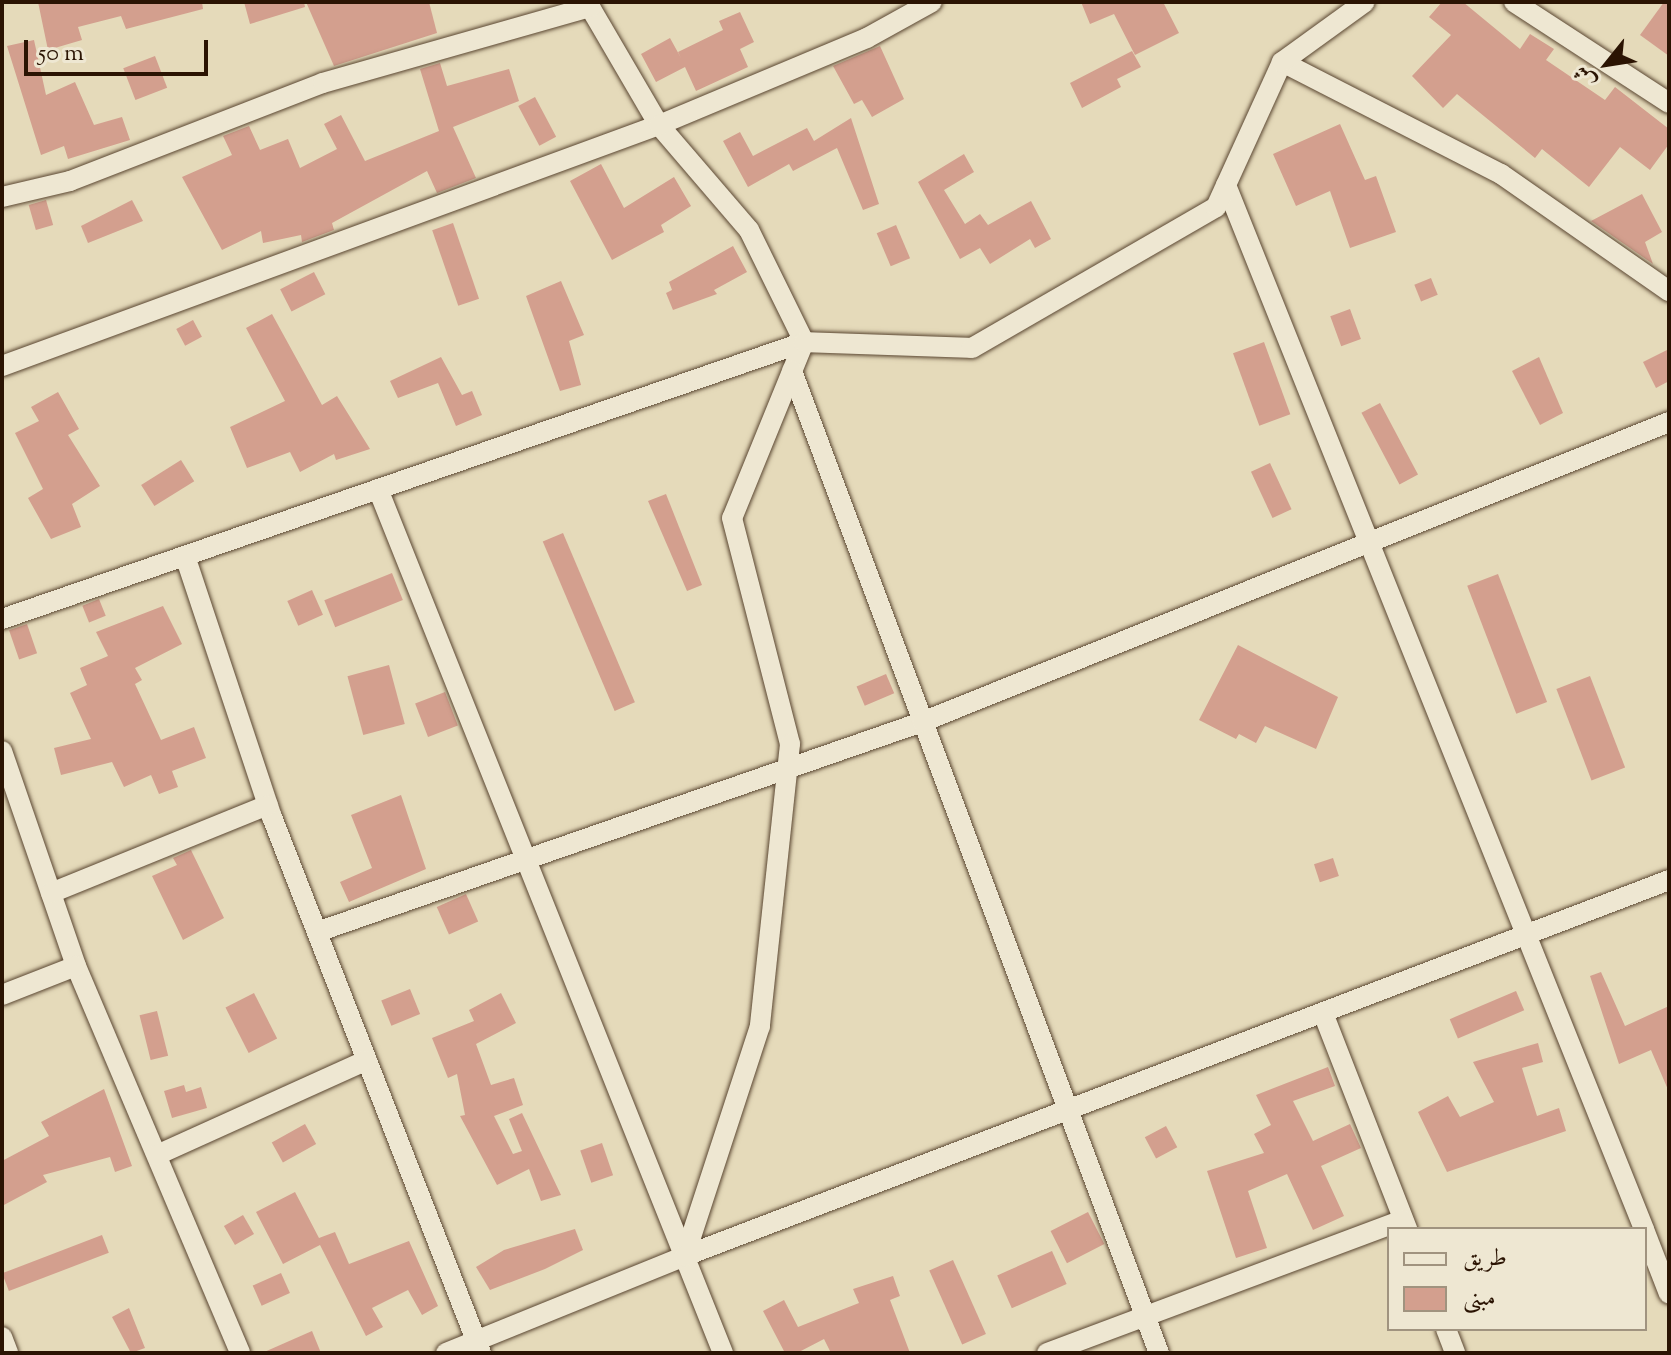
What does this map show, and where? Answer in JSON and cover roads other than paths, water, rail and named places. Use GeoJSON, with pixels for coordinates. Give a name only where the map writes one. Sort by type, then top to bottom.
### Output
{"type":"FeatureCollection","features":[{"type":"Feature","properties":{"kind":"street"},"geometry":{"type":"LineString","coordinates":[[2,366],[659,125],[867,38],[930,2]]}},
{"type":"Feature","properties":{"kind":"street"},"geometry":{"type":"LineString","coordinates":[[2,619],[804,342],[972,348],[1216,207],[1282,62],[1365,2]]}},
{"type":"Feature","properties":{"kind":"street"},"geometry":{"type":"LineString","coordinates":[[1514,2],[1669,103]]}},
{"type":"Feature","properties":{"kind":"street"},"geometry":{"type":"LineString","coordinates":[[2,197],[70,181],[323,83],[588,4],[659,125],[749,230],[804,342],[732,518],[790,744],[760,1026],[685,1256]]}},
{"type":"Feature","properties":{"kind":"street"},"geometry":{"type":"LineString","coordinates":[[1282,62],[1501,174],[1669,291]]}},
{"type":"Feature","properties":{"kind":"street"},"geometry":{"type":"LineString","coordinates":[[1226,185],[1530,934],[1642,1227]]}},
{"type":"Feature","properties":{"kind":"street"},"geometry":{"type":"LineString","coordinates":[[792,371],[1065,1111],[1159,1353]]}},
{"type":"Feature","properties":{"kind":"street"},"geometry":{"type":"LineString","coordinates":[[317,932],[922,722],[1669,422]]}},
{"type":"Feature","properties":{"kind":"street"},"geometry":{"type":"LineString","coordinates":[[378,489],[723,1353]]}},
{"type":"Feature","properties":{"kind":"street"},"geometry":{"type":"LineString","coordinates":[[185,556],[268,805],[479,1348]]}},
{"type":"Feature","properties":{"kind":"street"},"geometry":{"type":"LineString","coordinates":[[2,751],[76,966],[240,1353]]}},
{"type":"Feature","properties":{"kind":"street"},"geometry":{"type":"LineString","coordinates":[[51,893],[268,805]]}},
{"type":"Feature","properties":{"kind":"street"},"geometry":{"type":"LineString","coordinates":[[446,1353],[479,1348],[685,1256],[1669,880]]}},
{"type":"Feature","properties":{"kind":"street"},"geometry":{"type":"LineString","coordinates":[[2,995],[76,966]]}},
{"type":"Feature","properties":{"kind":"street"},"geometry":{"type":"LineString","coordinates":[[1323,1013],[1405,1224]]}},
{"type":"Feature","properties":{"kind":"street"},"geometry":{"type":"LineString","coordinates":[[157,1155],[367,1060]]}},
{"type":"Feature","properties":{"kind":"street"},"geometry":{"type":"LineString","coordinates":[[1047,1353],[1387,1230]]}},
{"type":"Feature","properties":{"kind":"street"},"geometry":{"type":"LineString","coordinates":[[1647,1239],[1669,1294]]}},
{"type":"Feature","properties":{"kind":"street"},"geometry":{"type":"LineString","coordinates":[[1447,1331],[1455,1353]]}},
{"type":"Feature","properties":{"kind":"street"},"geometry":{"type":"LineString","coordinates":[[2,1337],[8,1353]]}}]}
